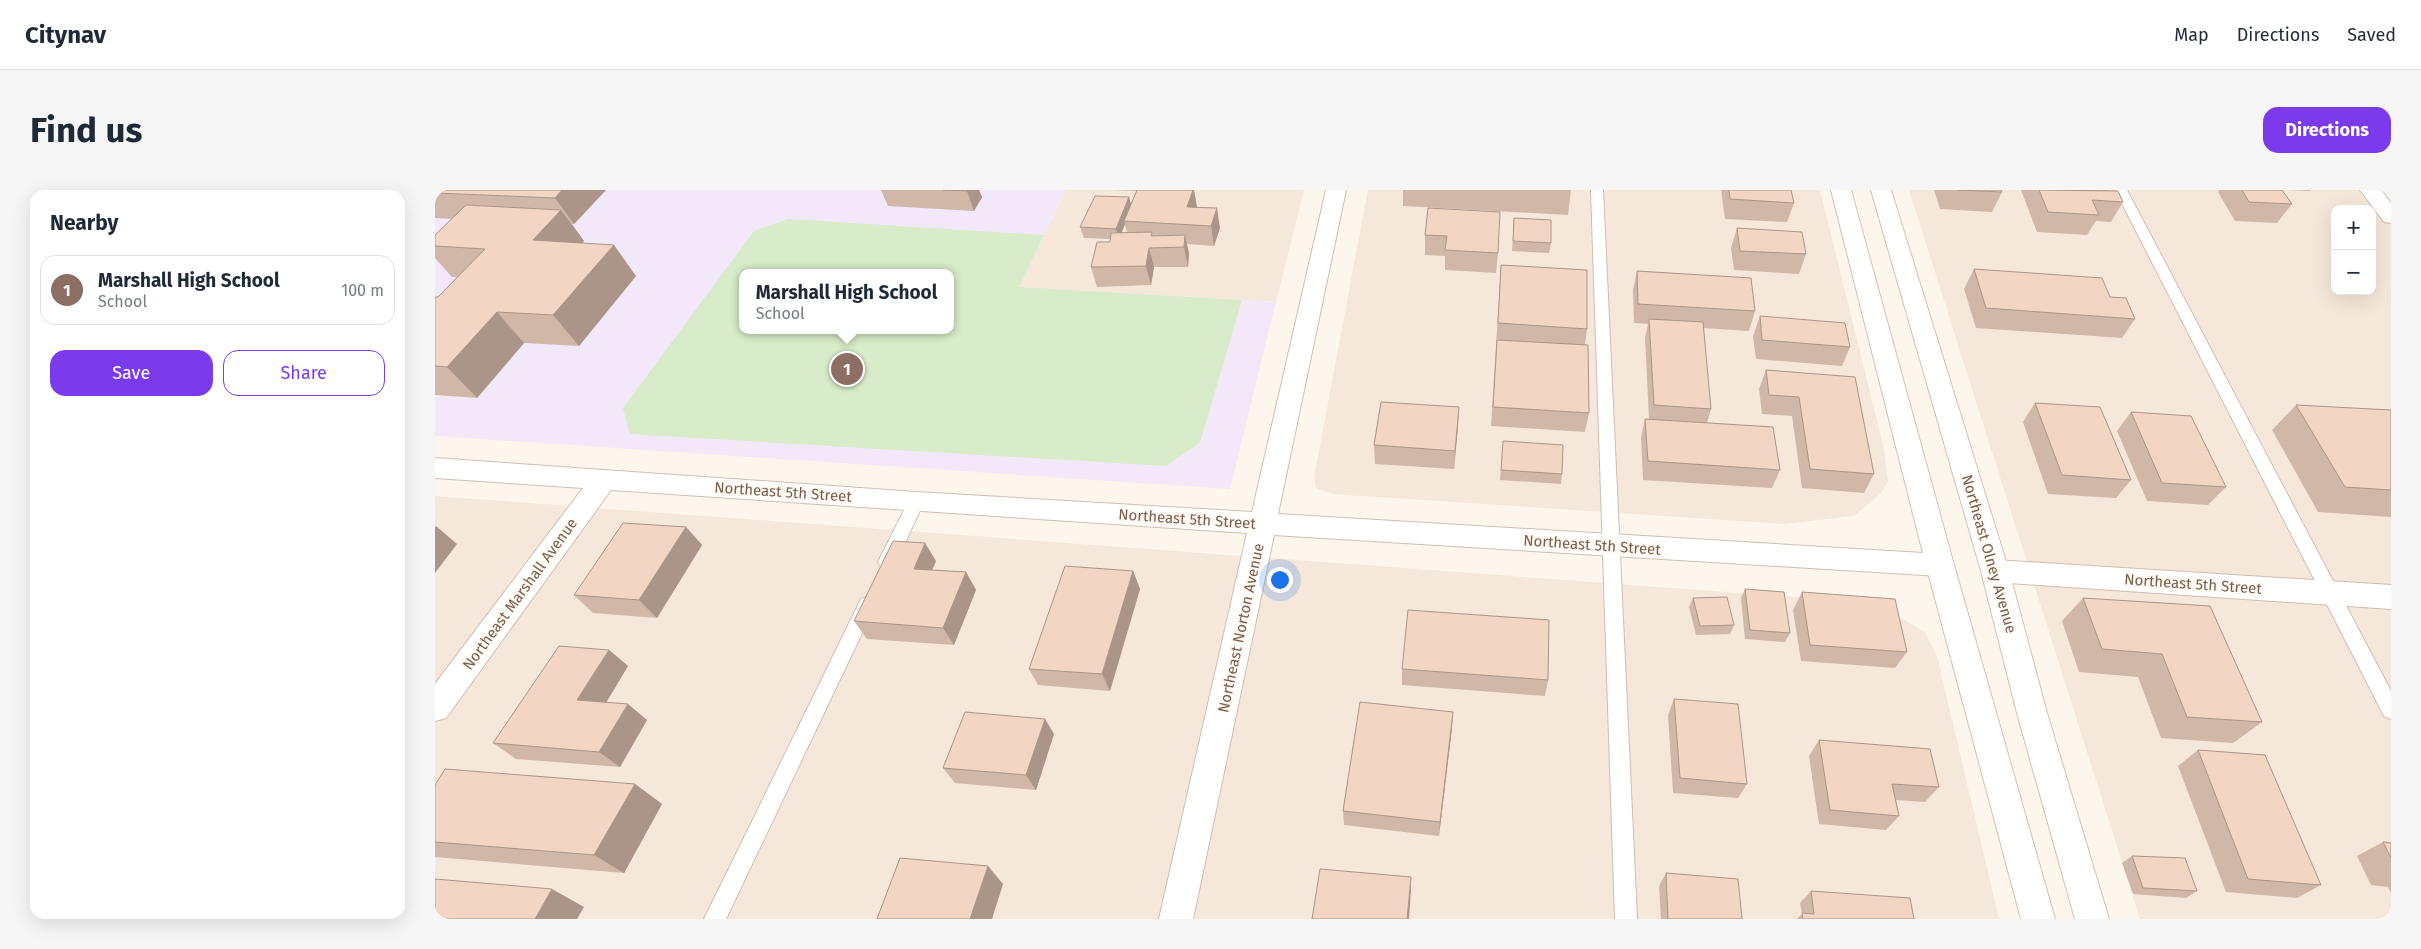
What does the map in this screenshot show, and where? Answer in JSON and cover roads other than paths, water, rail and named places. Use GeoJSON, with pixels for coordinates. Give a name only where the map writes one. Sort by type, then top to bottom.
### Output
{"type":"FeatureCollection","features":[{"type":"Feature","properties":{"kind":"street","name":"Northeast Norton Avenue"},"geometry":{"type":"LineString","coordinates":[[1177,919],[1336,190]]}},
{"type":"Feature","properties":{"kind":"street"},"geometry":{"type":"LineString","coordinates":[[1841,190],[1940,565],[2038,919]]}},
{"type":"Feature","properties":{"kind":"street","name":"Northeast Olney Avenue"},"geometry":{"type":"LineString","coordinates":[[1881,190],[1995,571],[2031,713],[2092,919]]}},
{"type":"Feature","properties":{"kind":"street"},"geometry":{"type":"LineString","coordinates":[[2370,190],[2391,217]]}},
{"type":"Feature","properties":{"kind":"street","name":"Northeast 5th Street"},"geometry":{"type":"LineString","coordinates":[[435,468],[916,502],[1940,565]]}},
{"type":"Feature","properties":{"kind":"street","name":"Northeast Marshall Avenue"},"geometry":{"type":"LineString","coordinates":[[435,708],[605,479]]}},
{"type":"Feature","properties":{"kind":"street","name":"Northeast 5th Street"},"geometry":{"type":"LineString","coordinates":[[1995,571],[2391,597]]}},
{"type":"Feature","properties":{"kind":"lane"},"geometry":{"type":"LineString","coordinates":[[1597,190],[1613,546],[1626,919]]}},
{"type":"Feature","properties":{"kind":"lane"},"geometry":{"type":"LineString","coordinates":[[2121,190],[2391,710]]}},
{"type":"Feature","properties":{"kind":"lane"},"geometry":{"type":"LineString","coordinates":[[715,919],[916,502]]}},
{"type":"Feature","properties":{"kind":"place","name":"Marshall High School"},"geometry":{"type":"Point","coordinates":[847,369]}}]}
